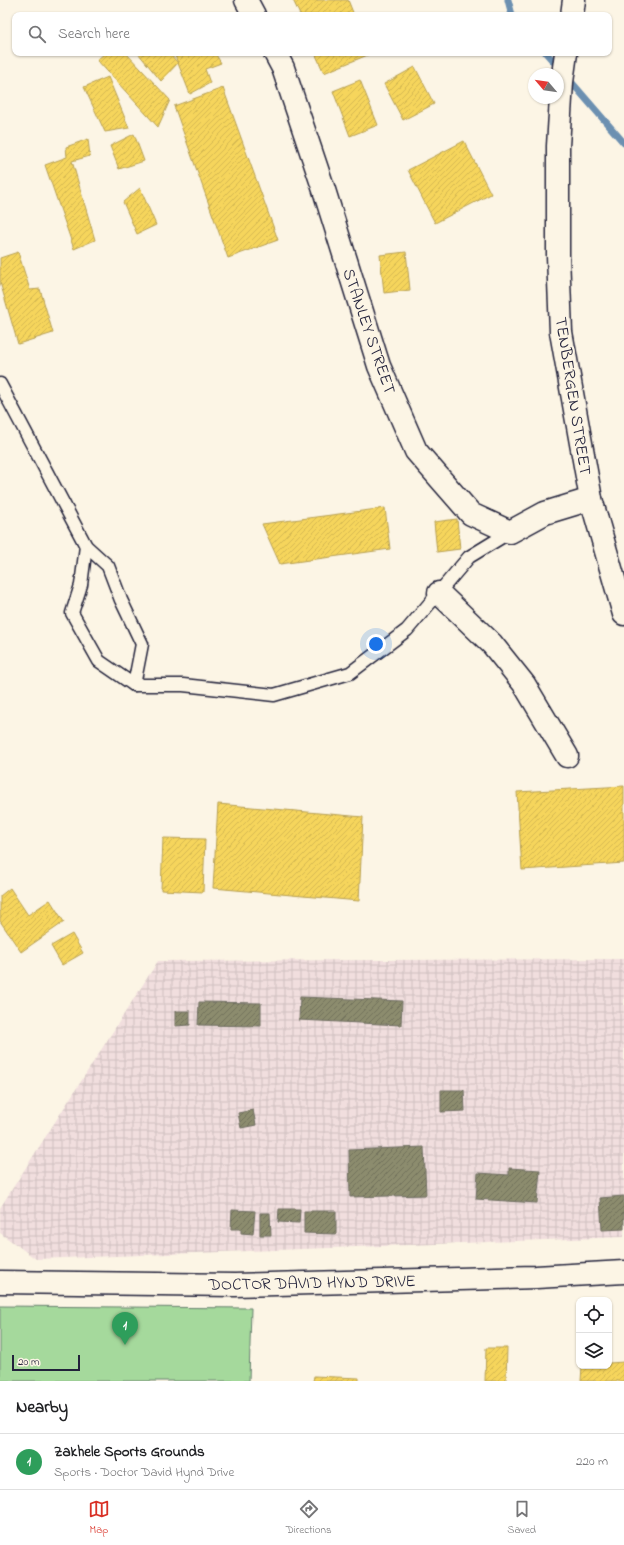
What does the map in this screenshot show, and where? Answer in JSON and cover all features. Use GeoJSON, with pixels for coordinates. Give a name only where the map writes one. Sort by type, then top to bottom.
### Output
{"type":"FeatureCollection","features":[{"type":"Feature","properties":{"kind":"street"},"geometry":{"type":"LineString","coordinates":[[246,0],[252,12]]}},
{"type":"Feature","properties":{"kind":"street"},"geometry":{"type":"LineString","coordinates":[[572,12],[574,0]]}},
{"type":"Feature","properties":{"kind":"street","name":"STANLEY STREET"},"geometry":{"type":"LineString","coordinates":[[277,56],[283,68],[312,154],[379,366],[416,451],[471,514],[510,532]]}},
{"type":"Feature","properties":{"kind":"street","name":"TENBERGEN STREET"},"geometry":{"type":"LineString","coordinates":[[566,56],[562,82],[558,146],[560,332],[590,499],[624,614]]}},
{"type":"Feature","properties":{"kind":"street"},"geometry":{"type":"LineString","coordinates":[[510,532],[545,514],[590,499]]}},
{"type":"Feature","properties":{"kind":"street"},"geometry":{"type":"LineString","coordinates":[[439,593],[492,644],[524,684],[567,756]]}},
{"type":"Feature","properties":{"kind":"street","name":"DOCTOR DAVID HYND DRIVE"},"geometry":{"type":"LineString","coordinates":[[0,1282],[235,1284],[536,1277],[624,1272]]}},
{"type":"Feature","properties":{"kind":"lane"},"geometry":{"type":"LineString","coordinates":[[0,384],[86,546],[108,566],[121,600],[142,644],[134,685]]}},
{"type":"Feature","properties":{"kind":"lane"},"geometry":{"type":"LineString","coordinates":[[86,546],[81,585],[72,613],[98,661],[134,685],[183,685],[274,695],[350,673],[408,630],[469,557],[510,532]]}},
{"type":"Feature","properties":{"kind":"shaded area"},"geometry":{"type":"Polygon","coordinates":[[[624,959],[624,1237],[36,1259],[0,1233],[0,1208],[158,961],[624,959]]]}},
{"type":"Feature","properties":{"kind":"green space"},"geometry":{"type":"Polygon","coordinates":[[[0,1306],[251,1308],[249,1381],[0,1381],[0,1306]]]}},
{"type":"Feature","properties":{"kind":"building: Homes"},"geometry":{"type":"Polygon","coordinates":[[[293,0],[348,0],[353,12],[299,12],[293,0]]]}},
{"type":"Feature","properties":{"kind":"building: Homes"},"geometry":{"type":"Polygon","coordinates":[[[102,56],[129,56],[170,100],[158,127],[97,60],[102,56]]]}},
{"type":"Feature","properties":{"kind":"building: Homes"},"geometry":{"type":"Polygon","coordinates":[[[140,56],[172,56],[178,63],[161,81],[140,56]]]}},
{"type":"Feature","properties":{"kind":"building: Homes"},"geometry":{"type":"Polygon","coordinates":[[[175,56],[217,56],[221,63],[205,69],[210,83],[190,94],[175,56]]]}},
{"type":"Feature","properties":{"kind":"building: Homes"},"geometry":{"type":"Polygon","coordinates":[[[316,56],[365,56],[324,73],[316,56]]]}},
{"type":"Feature","properties":{"kind":"building: Homes"},"geometry":{"type":"Polygon","coordinates":[[[415,67],[434,104],[403,120],[384,84],[415,67]]]}},
{"type":"Feature","properties":{"kind":"building: Homes"},"geometry":{"type":"Polygon","coordinates":[[[108,77],[129,128],[105,132],[84,87],[108,77]]]}},
{"type":"Feature","properties":{"kind":"building: Homes"},"geometry":{"type":"Polygon","coordinates":[[[360,80],[378,125],[350,136],[333,91],[360,80]]]}},
{"type":"Feature","properties":{"kind":"building: Homes"},"geometry":{"type":"Polygon","coordinates":[[[223,88],[278,240],[228,258],[174,106],[223,88]]]}},
{"type":"Feature","properties":{"kind":"building: Homes"},"geometry":{"type":"Polygon","coordinates":[[[134,134],[144,161],[119,169],[110,146],[134,134]]]}},
{"type":"Feature","properties":{"kind":"building: Homes"},"geometry":{"type":"Polygon","coordinates":[[[88,139],[90,156],[72,161],[95,240],[74,249],[45,165],[67,157],[66,147],[88,139]]]}},
{"type":"Feature","properties":{"kind":"building: Homes"},"geometry":{"type":"Polygon","coordinates":[[[464,141],[491,194],[435,223],[408,170],[464,141]]]}},
{"type":"Feature","properties":{"kind":"building: Homes"},"geometry":{"type":"Polygon","coordinates":[[[140,188],[156,225],[137,234],[123,202],[140,188]]]}},
{"type":"Feature","properties":{"kind":"building: Homes"},"geometry":{"type":"Polygon","coordinates":[[[18,252],[30,290],[40,289],[53,333],[18,344],[0,282],[0,258],[18,252]]]}},
{"type":"Feature","properties":{"kind":"building: Homes"},"geometry":{"type":"Polygon","coordinates":[[[406,252],[410,290],[384,293],[380,255],[406,252]]]}},
{"type":"Feature","properties":{"kind":"building: Homes"},"geometry":{"type":"Polygon","coordinates":[[[385,508],[390,549],[280,564],[262,524],[385,508]]]}},
{"type":"Feature","properties":{"kind":"building: Homes"},"geometry":{"type":"Polygon","coordinates":[[[457,519],[460,549],[437,552],[434,522],[457,519]]]}},
{"type":"Feature","properties":{"kind":"building: Homes"},"geometry":{"type":"Polygon","coordinates":[[[624,786],[624,863],[522,870],[517,792],[624,786]]]}},
{"type":"Feature","properties":{"kind":"building: Homes"},"geometry":{"type":"Polygon","coordinates":[[[218,804],[363,817],[359,901],[213,888],[218,804]]]}},
{"type":"Feature","properties":{"kind":"building: Homes"},"geometry":{"type":"Polygon","coordinates":[[[163,838],[205,839],[203,892],[161,890],[163,838]]]}},
{"type":"Feature","properties":{"kind":"building: Homes"},"geometry":{"type":"Polygon","coordinates":[[[10,888],[28,915],[50,900],[64,922],[21,952],[0,921],[0,896],[10,888]]]}},
{"type":"Feature","properties":{"kind":"building: Homes"},"geometry":{"type":"Polygon","coordinates":[[[72,934],[83,953],[62,965],[51,946],[72,934]]]}},
{"type":"Feature","properties":{"kind":"building: Homes"},"geometry":{"type":"Polygon","coordinates":[[[486,1348],[507,1348],[506,1381],[485,1381],[486,1348]]]}},
{"type":"Feature","properties":{"kind":"building: Homes"},"geometry":{"type":"Polygon","coordinates":[[[624,1362],[624,1381],[581,1381],[582,1369],[612,1369],[612,1363],[624,1362]]]}},
{"type":"Feature","properties":{"kind":"building: Homes"},"geometry":{"type":"Polygon","coordinates":[[[314,1376],[359,1378],[359,1381],[313,1381],[314,1376]]]}},
{"type":"Feature","properties":{"kind":"building: Industry"},"geometry":{"type":"Polygon","coordinates":[[[300,997],[402,1001],[401,1025],[299,1020],[300,997]]]}},
{"type":"Feature","properties":{"kind":"building: Industry"},"geometry":{"type":"Polygon","coordinates":[[[199,1002],[261,1003],[261,1026],[198,1025],[199,1002]]]}},
{"type":"Feature","properties":{"kind":"building: Industry"},"geometry":{"type":"Polygon","coordinates":[[[175,1011],[190,1011],[190,1025],[175,1026],[175,1011]]]}},
{"type":"Feature","properties":{"kind":"building: Industry"},"geometry":{"type":"Polygon","coordinates":[[[441,1090],[464,1090],[465,1111],[441,1112],[441,1090]]]}},
{"type":"Feature","properties":{"kind":"building: Industry"},"geometry":{"type":"Polygon","coordinates":[[[253,1110],[256,1125],[241,1128],[238,1113],[253,1110]]]}},
{"type":"Feature","properties":{"kind":"building: Industry"},"geometry":{"type":"Polygon","coordinates":[[[424,1147],[426,1195],[350,1197],[349,1150],[424,1147]]]}},
{"type":"Feature","properties":{"kind":"building: Industry"},"geometry":{"type":"Polygon","coordinates":[[[509,1168],[540,1170],[537,1203],[476,1199],[478,1173],[509,1175],[509,1168]]]}},
{"type":"Feature","properties":{"kind":"building: Industry"},"geometry":{"type":"Polygon","coordinates":[[[624,1196],[624,1229],[602,1230],[600,1198],[624,1196]]]}},
{"type":"Feature","properties":{"kind":"building: Industry"},"geometry":{"type":"Polygon","coordinates":[[[279,1209],[300,1209],[299,1223],[278,1222],[279,1209]]]}},
{"type":"Feature","properties":{"kind":"building: Industry"},"geometry":{"type":"Polygon","coordinates":[[[232,1210],[255,1211],[253,1234],[241,1233],[241,1229],[231,1229],[232,1210]]]}},
{"type":"Feature","properties":{"kind":"building: Industry"},"geometry":{"type":"Polygon","coordinates":[[[304,1211],[336,1211],[336,1234],[304,1233],[304,1211]]]}},
{"type":"Feature","properties":{"kind":"building: Industry"},"geometry":{"type":"Polygon","coordinates":[[[260,1213],[270,1213],[271,1235],[260,1235],[260,1213]]]}},
{"type":"Feature","properties":{"kind":"waterway"},"geometry":{"type":"LineString","coordinates":[[508,0],[511,12]]}},
{"type":"Feature","properties":{"kind":"waterway"},"geometry":{"type":"LineString","coordinates":[[549,56],[559,68]]}},
{"type":"Feature","properties":{"kind":"waterway"},"geometry":{"type":"LineString","coordinates":[[567,77],[624,143]]}},
{"type":"Feature","properties":{"kind":"place","name":"Zakhele Sports Grounds"},"geometry":{"type":"Point","coordinates":[125,1345]}}]}
